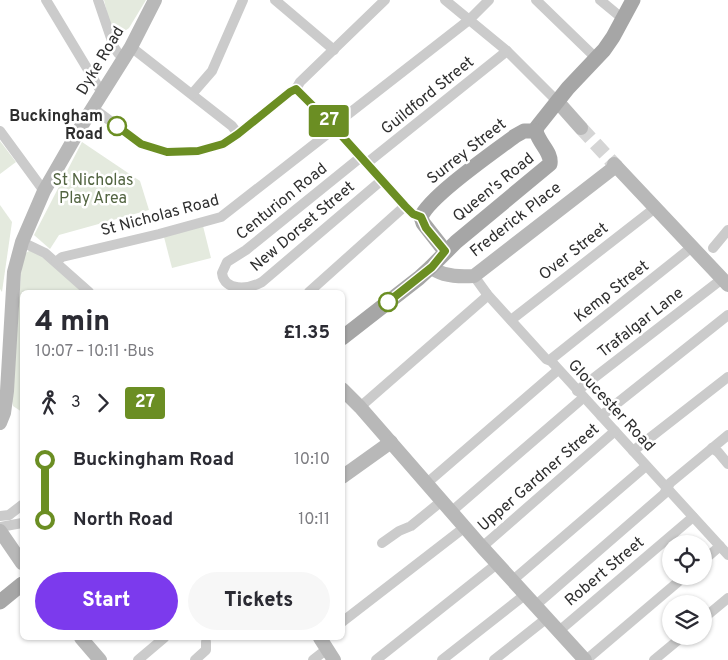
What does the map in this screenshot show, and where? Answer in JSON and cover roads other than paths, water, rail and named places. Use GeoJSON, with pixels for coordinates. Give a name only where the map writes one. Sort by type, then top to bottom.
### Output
{"type":"FeatureCollection","features":[{"type":"Feature","properties":{"kind":"main road"},"geometry":{"type":"LineString","coordinates":[[536,131],[557,101],[597,59],[613,37],[633,0]]}},
{"type":"Feature","properties":{"kind":"main road","name":"Surrey Street"},"geometry":{"type":"LineString","coordinates":[[421,217],[425,209],[438,196],[508,141],[524,131],[536,131]]}},
{"type":"Feature","properties":{"kind":"main road","name":"Queen's Road"},"geometry":{"type":"LineString","coordinates":[[345,336],[432,267],[445,251],[550,164],[550,155],[539,141],[536,131]]}},
{"type":"Feature","properties":{"kind":"main road"},"geometry":{"type":"LineString","coordinates":[[421,217],[426,228],[445,251]]}},
{"type":"Feature","properties":{"kind":"main road"},"geometry":{"type":"LineString","coordinates":[[0,602],[20,586]]}},
{"type":"Feature","properties":{"kind":"street"},"geometry":{"type":"LineString","coordinates":[[46,0],[102,93]]}},
{"type":"Feature","properties":{"kind":"street"},"geometry":{"type":"LineString","coordinates":[[98,0],[114,47],[118,53],[128,53],[192,94],[232,126],[238,134]]}},
{"type":"Feature","properties":{"kind":"street","name":"Dyke Road"},"geometry":{"type":"LineString","coordinates":[[0,423],[4,413],[7,391],[5,340],[14,272],[22,242],[44,191],[128,53],[155,0]]}},
{"type":"Feature","properties":{"kind":"street"},"geometry":{"type":"LineString","coordinates":[[192,94],[212,71],[243,0]]}},
{"type":"Feature","properties":{"kind":"street"},"geometry":{"type":"LineString","coordinates":[[275,0],[334,50]]}},
{"type":"Feature","properties":{"kind":"street"},"geometry":{"type":"LineString","coordinates":[[93,108],[141,144],[167,152],[198,151],[223,144],[281,98],[296,89],[300,82],[386,0]]}},
{"type":"Feature","properties":{"kind":"street"},"geometry":{"type":"LineString","coordinates":[[445,0],[507,51],[581,128]]}},
{"type":"Feature","properties":{"kind":"street","name":"St Nicholas Road"},"geometry":{"type":"LineString","coordinates":[[56,262],[62,257],[169,232],[221,217],[469,20],[489,0]]}},
{"type":"Feature","properties":{"kind":"street"},"geometry":{"type":"LineString","coordinates":[[536,0],[597,59]]}},
{"type":"Feature","properties":{"kind":"street"},"geometry":{"type":"LineString","coordinates":[[600,0],[623,20]]}},
{"type":"Feature","properties":{"kind":"street","name":"Guildford Street"},"geometry":{"type":"LineString","coordinates":[[364,160],[507,51]]}},
{"type":"Feature","properties":{"kind":"street"},"geometry":{"type":"LineString","coordinates":[[296,89],[334,127],[405,206],[413,214],[421,217]]}},
{"type":"Feature","properties":{"kind":"street"},"geometry":{"type":"LineString","coordinates":[[0,131],[44,191]]}},
{"type":"Feature","properties":{"kind":"street","name":"Centurion Road"},"geometry":{"type":"LineString","coordinates":[[223,269],[230,260],[364,160]]}},
{"type":"Feature","properties":{"kind":"street","name":"Frederick Place"},"geometry":{"type":"LineString","coordinates":[[432,267],[437,273],[474,276],[615,165],[655,208]]}},
{"type":"Feature","properties":{"kind":"street","name":"New Dorset Street"},"geometry":{"type":"LineString","coordinates":[[223,269],[223,277],[229,285],[247,288],[258,285],[382,180]]}},
{"type":"Feature","properties":{"kind":"street"},"geometry":{"type":"LineString","coordinates":[[311,290],[405,206]]}},
{"type":"Feature","properties":{"kind":"street"},"geometry":{"type":"LineString","coordinates":[[655,208],[725,282]]}},
{"type":"Feature","properties":{"kind":"street","name":"Over Street"},"geometry":{"type":"LineString","coordinates":[[511,320],[655,208]]}},
{"type":"Feature","properties":{"kind":"street"},"geometry":{"type":"LineString","coordinates":[[713,248],[728,230]]}},
{"type":"Feature","properties":{"kind":"street"},"geometry":{"type":"LineString","coordinates":[[22,242],[45,253],[87,290]]}},
{"type":"Feature","properties":{"kind":"street","name":"Kemp Street"},"geometry":{"type":"LineString","coordinates":[[550,360],[692,247]]}},
{"type":"Feature","properties":{"kind":"street","name":"Gloucester Road"},"geometry":{"type":"LineString","coordinates":[[474,276],[487,294],[546,359],[550,360],[728,555]]}},
{"type":"Feature","properties":{"kind":"street","name":"Trafalgar Lane"},"geometry":{"type":"LineString","coordinates":[[452,511],[580,394],[725,282]]}},
{"type":"Feature","properties":{"kind":"street"},"geometry":{"type":"LineString","coordinates":[[360,407],[485,298],[487,294]]}},
{"type":"Feature","properties":{"kind":"street"},"geometry":{"type":"LineString","coordinates":[[601,416],[728,315]]}},
{"type":"Feature","properties":{"kind":"street"},"geometry":{"type":"LineString","coordinates":[[428,483],[558,370]]}},
{"type":"Feature","properties":{"kind":"street"},"geometry":{"type":"LineString","coordinates":[[633,451],[728,376]]}},
{"type":"Feature","properties":{"kind":"street"},"geometry":{"type":"LineString","coordinates":[[345,392],[585,660],[674,585]]}},
{"type":"Feature","properties":{"kind":"street","name":"Upper Gardner Street"},"geometry":{"type":"LineString","coordinates":[[482,547],[615,432]]}},
{"type":"Feature","properties":{"kind":"street"},"geometry":{"type":"LineString","coordinates":[[536,605],[667,489],[670,483],[728,435]]}},
{"type":"Feature","properties":{"kind":"street"},"geometry":{"type":"LineString","coordinates":[[345,475],[390,442]]}},
{"type":"Feature","properties":{"kind":"street"},"geometry":{"type":"LineString","coordinates":[[712,448],[728,464]]}},
{"type":"Feature","properties":{"kind":"street"},"geometry":{"type":"LineString","coordinates":[[513,580],[644,463]]}},
{"type":"Feature","properties":{"kind":"street"},"geometry":{"type":"LineString","coordinates":[[382,543],[399,531],[411,526],[443,500]]}},
{"type":"Feature","properties":{"kind":"street"},"geometry":{"type":"LineString","coordinates":[[0,516],[9,515],[20,507]]}},
{"type":"Feature","properties":{"kind":"street","name":"Robert Street"},"geometry":{"type":"LineString","coordinates":[[559,631],[692,516]]}},
{"type":"Feature","properties":{"kind":"street"},"geometry":{"type":"LineString","coordinates":[[20,524],[0,529],[20,560]]}},
{"type":"Feature","properties":{"kind":"street"},"geometry":{"type":"LineString","coordinates":[[345,620],[465,527]]}},
{"type":"Feature","properties":{"kind":"street"},"geometry":{"type":"LineString","coordinates":[[712,553],[720,546]]}},
{"type":"Feature","properties":{"kind":"street"},"geometry":{"type":"LineString","coordinates":[[376,660],[498,563]]}},
{"type":"Feature","properties":{"kind":"street"},"geometry":{"type":"LineString","coordinates":[[442,660],[526,594]]}},
{"type":"Feature","properties":{"kind":"street"},"geometry":{"type":"LineString","coordinates":[[712,611],[728,598]]}},
{"type":"Feature","properties":{"kind":"street"},"geometry":{"type":"LineString","coordinates":[[494,660],[547,618]]}},
{"type":"Feature","properties":{"kind":"street"},"geometry":{"type":"LineString","coordinates":[[84,640],[100,660]]}},
{"type":"Feature","properties":{"kind":"street"},"geometry":{"type":"LineString","coordinates":[[138,660],[162,640]]}},
{"type":"Feature","properties":{"kind":"street"},"geometry":{"type":"LineString","coordinates":[[195,660],[206,650],[206,642]]}},
{"type":"Feature","properties":{"kind":"street"},"geometry":{"type":"LineString","coordinates":[[313,660],[325,645]]}},
{"type":"Feature","properties":{"kind":"street"},"geometry":{"type":"LineString","coordinates":[[654,660],[672,645]]}},
{"type":"Feature","properties":{"kind":"tunnel"},"geometry":{"type":"LineString","coordinates":[[581,128],[614,164]]}},
{"type":"Feature","properties":{"kind":"place","name":"Buckingham Road"},"geometry":{"type":"Point","coordinates":[117,126]}},
{"type":"Feature","properties":{"kind":"park label","name":"St Nicholas Play Area"},"geometry":{"type":"Point","coordinates":[93,190]}}]}
